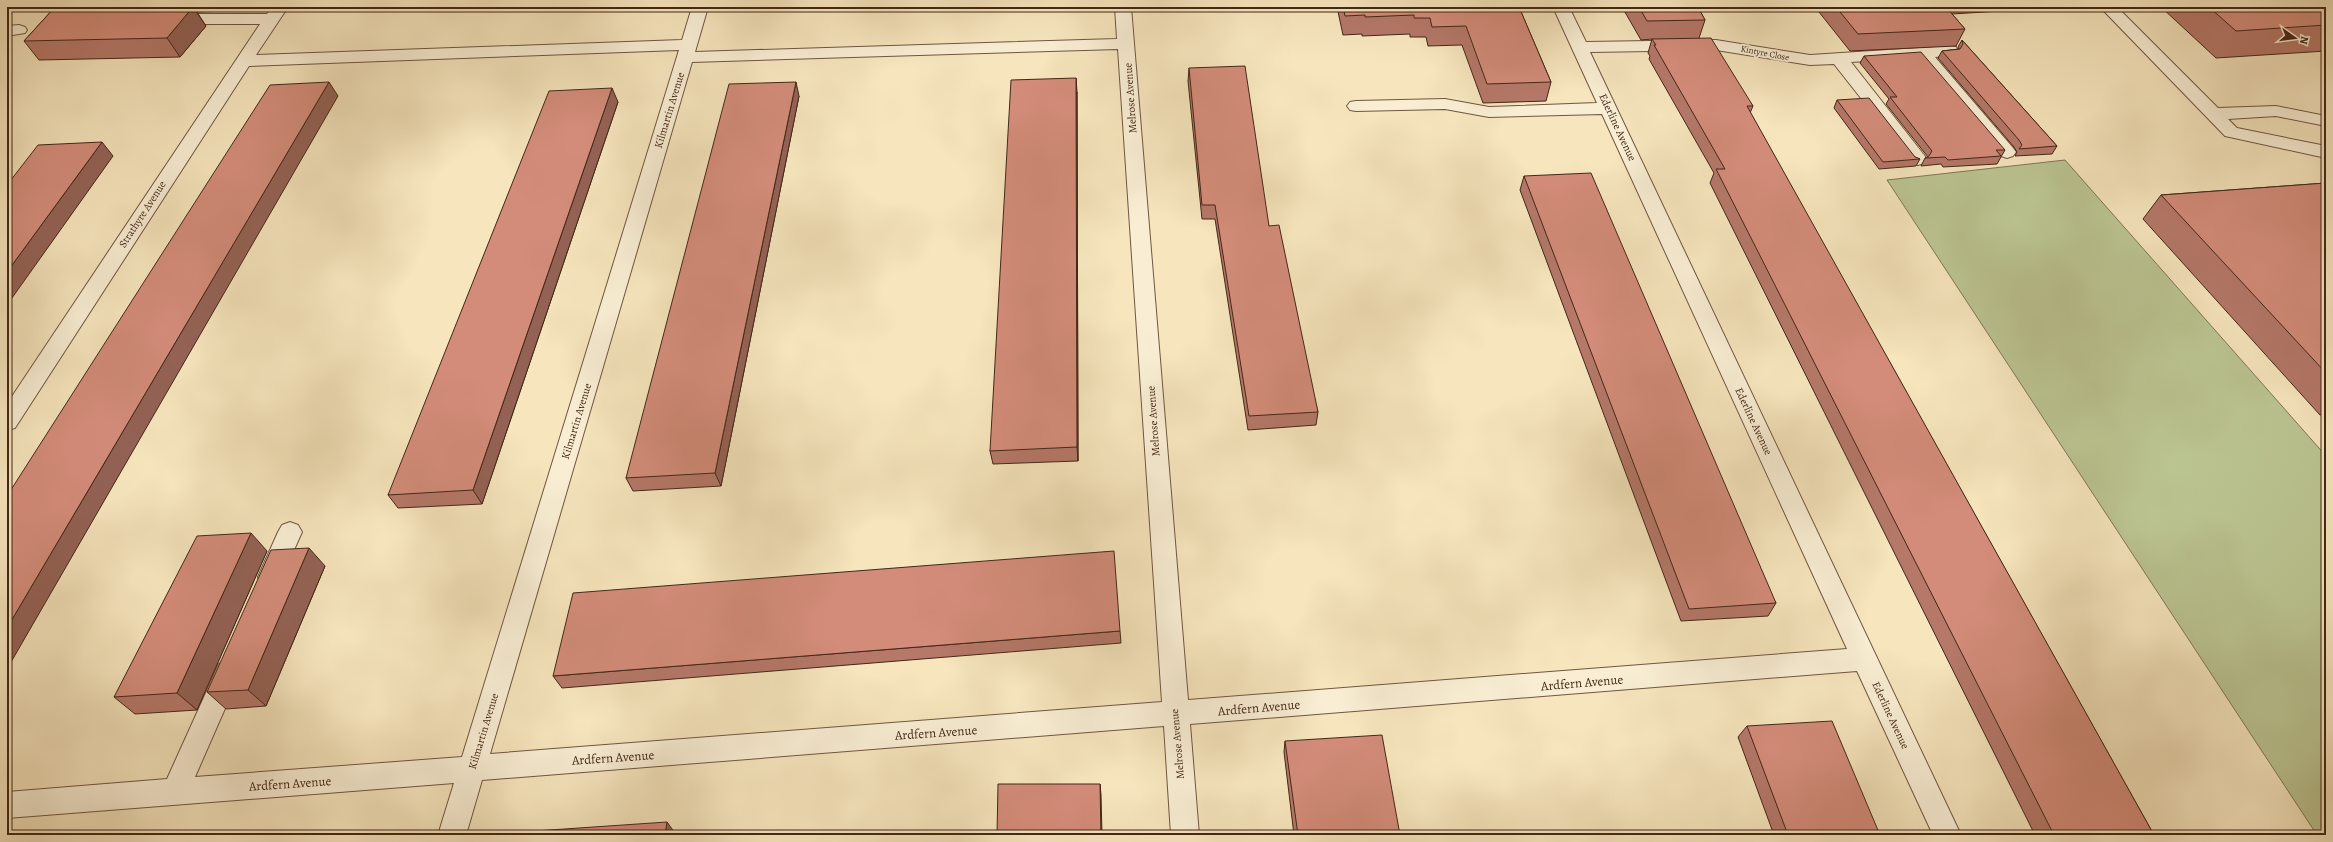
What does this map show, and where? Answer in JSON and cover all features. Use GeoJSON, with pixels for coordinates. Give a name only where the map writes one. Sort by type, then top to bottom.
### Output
{"type":"FeatureCollection","features":[{"type":"Feature","properties":{"kind":"street"},"geometry":{"type":"LineString","coordinates":[[168,7],[165,19],[276,13]]}},
{"type":"Feature","properties":{"kind":"street","name":"Kilmartin Avenue"},"geometry":{"type":"LineString","coordinates":[[452,835],[700,7]]}},
{"type":"Feature","properties":{"kind":"street","name":"Melrose Avenue"},"geometry":{"type":"LineString","coordinates":[[1123,7],[1185,835]]}},
{"type":"Feature","properties":{"kind":"street","name":"Ederline Avenue"},"geometry":{"type":"LineString","coordinates":[[1561,7],[1946,835]]}},
{"type":"Feature","properties":{"kind":"street"},"geometry":{"type":"LineString","coordinates":[[2108,7],[2231,132],[2326,152]]}},
{"type":"Feature","properties":{"kind":"street","name":"Strathyre Avenue"},"geometry":{"type":"LineString","coordinates":[[7,422],[276,13]]}},
{"type":"Feature","properties":{"kind":"street"},"geometry":{"type":"LineString","coordinates":[[243,61],[687,51],[1126,44]]}},
{"type":"Feature","properties":{"kind":"street","name":"Kintyre Close"},"geometry":{"type":"LineString","coordinates":[[1580,47],[1716,45],[1794,59],[1839,59],[1950,51]]}},
{"type":"Feature","properties":{"kind":"street"},"geometry":{"type":"LineString","coordinates":[[1923,53],[2007,152]]}},
{"type":"Feature","properties":{"kind":"street"},"geometry":{"type":"LineString","coordinates":[[1839,59],[1918,159]]}},
{"type":"Feature","properties":{"kind":"street"},"geometry":{"type":"LineString","coordinates":[[1356,106],[1445,104],[1490,112],[1609,108]]}},
{"type":"Feature","properties":{"kind":"street"},"geometry":{"type":"LineString","coordinates":[[2213,114],[2276,111],[2326,121]]}},
{"type":"Feature","properties":{"kind":"street"},"geometry":{"type":"LineString","coordinates":[[261,598],[290,532]]}},
{"type":"Feature","properties":{"kind":"street"},"geometry":{"type":"LineString","coordinates":[[175,792],[238,648]]}},
{"type":"Feature","properties":{"kind":"street","name":"Ardfern Avenue"},"geometry":{"type":"LineString","coordinates":[[7,805],[1865,659]]}},
{"type":"Feature","properties":{"kind":"green space"},"geometry":{"type":"Polygon","coordinates":[[[2065,160],[2326,456],[2326,835],[2317,835],[1887,180],[2065,160]]]}},
{"type":"Feature","properties":{"kind":"building"},"geometry":{"type":"Polygon","coordinates":[[[55,7],[193,7],[167,38],[24,41],[55,7]]]}},
{"type":"Feature","properties":{"kind":"building"},"geometry":{"type":"Polygon","coordinates":[[[1343,7],[1519,7],[1551,82],[1487,84],[1466,26],[1432,27],[1430,18],[1414,18],[1414,15],[1365,17],[1365,15],[1345,16],[1343,7]]]}},
{"type":"Feature","properties":{"kind":"building"},"geometry":{"type":"Polygon","coordinates":[[[1639,7],[1698,7],[1705,20],[1647,21],[1639,7]]]}},
{"type":"Feature","properties":{"kind":"building"},"geometry":{"type":"Polygon","coordinates":[[[1836,7],[1946,7],[1965,29],[1858,34],[1836,7]]]}},
{"type":"Feature","properties":{"kind":"building"},"geometry":{"type":"Polygon","coordinates":[[[2209,7],[2326,7],[2326,25],[2236,31],[2209,7]]]}},
{"type":"Feature","properties":{"kind":"building"},"geometry":{"type":"Polygon","coordinates":[[[1711,38],[1753,106],[1747,106],[2154,835],[2054,835],[1716,169],[1725,169],[1652,39],[1711,38]]]}},
{"type":"Feature","properties":{"kind":"building"},"geometry":{"type":"Polygon","coordinates":[[[1962,40],[2057,146],[2019,149],[2022,145],[2019,140],[1942,51],[1960,49],[1963,44],[1962,40]]]}},
{"type":"Feature","properties":{"kind":"building"},"geometry":{"type":"Polygon","coordinates":[[[1921,52],[2005,150],[1996,150],[2001,156],[1948,160],[1945,157],[1925,158],[1929,156],[1932,151],[1890,97],[1897,97],[1864,56],[1921,52]]]}},
{"type":"Feature","properties":{"kind":"building"},"geometry":{"type":"Polygon","coordinates":[[[1245,66],[1269,226],[1279,225],[1318,412],[1249,416],[1215,205],[1202,205],[1189,68],[1245,66]]]}},
{"type":"Feature","properties":{"kind":"building"},"geometry":{"type":"Polygon","coordinates":[[[1076,78],[1077,447],[990,451],[1011,80],[1076,78]]]}},
{"type":"Feature","properties":{"kind":"building"},"geometry":{"type":"Polygon","coordinates":[[[329,82],[7,628],[7,496],[270,85],[329,82]]]}},
{"type":"Feature","properties":{"kind":"building"},"geometry":{"type":"Polygon","coordinates":[[[796,82],[715,473],[626,478],[729,84],[796,82]]]}},
{"type":"Feature","properties":{"kind":"building"},"geometry":{"type":"Polygon","coordinates":[[[612,88],[473,490],[388,495],[549,91],[612,88]]]}},
{"type":"Feature","properties":{"kind":"building"},"geometry":{"type":"Polygon","coordinates":[[[1869,98],[1915,157],[1920,159],[1883,162],[1837,100],[1869,98]]]}},
{"type":"Feature","properties":{"kind":"building"},"geometry":{"type":"Polygon","coordinates":[[[102,142],[7,272],[7,185],[38,145],[102,142]]]}},
{"type":"Feature","properties":{"kind":"building"},"geometry":{"type":"Polygon","coordinates":[[[1591,173],[1776,603],[1689,609],[1524,176],[1591,173]]]}},
{"type":"Feature","properties":{"kind":"building"},"geometry":{"type":"Polygon","coordinates":[[[2326,183],[2326,373],[2161,195],[2326,183]]]}},
{"type":"Feature","properties":{"kind":"building"},"geometry":{"type":"Polygon","coordinates":[[[251,533],[177,693],[114,697],[197,536],[251,533]]]}},
{"type":"Feature","properties":{"kind":"building"},"geometry":{"type":"Polygon","coordinates":[[[309,548],[248,690],[207,692],[271,550],[309,548]]]}},
{"type":"Feature","properties":{"kind":"building"},"geometry":{"type":"Polygon","coordinates":[[[1114,551],[1120,631],[553,676],[573,593],[1114,551]]]}},
{"type":"Feature","properties":{"kind":"building"},"geometry":{"type":"Polygon","coordinates":[[[1832,721],[1880,835],[1788,835],[1747,726],[1832,721]]]}},
{"type":"Feature","properties":{"kind":"building"},"geometry":{"type":"Polygon","coordinates":[[[1382,735],[1400,835],[1298,835],[1285,741],[1382,735]]]}},
{"type":"Feature","properties":{"kind":"building"},"geometry":{"type":"Polygon","coordinates":[[[998,784],[1100,784],[1101,835],[997,835],[998,784]]]}},
{"type":"Feature","properties":{"kind":"building"},"geometry":{"type":"Polygon","coordinates":[[[667,822],[665,835],[534,835],[535,831],[667,822]]]}}]}
